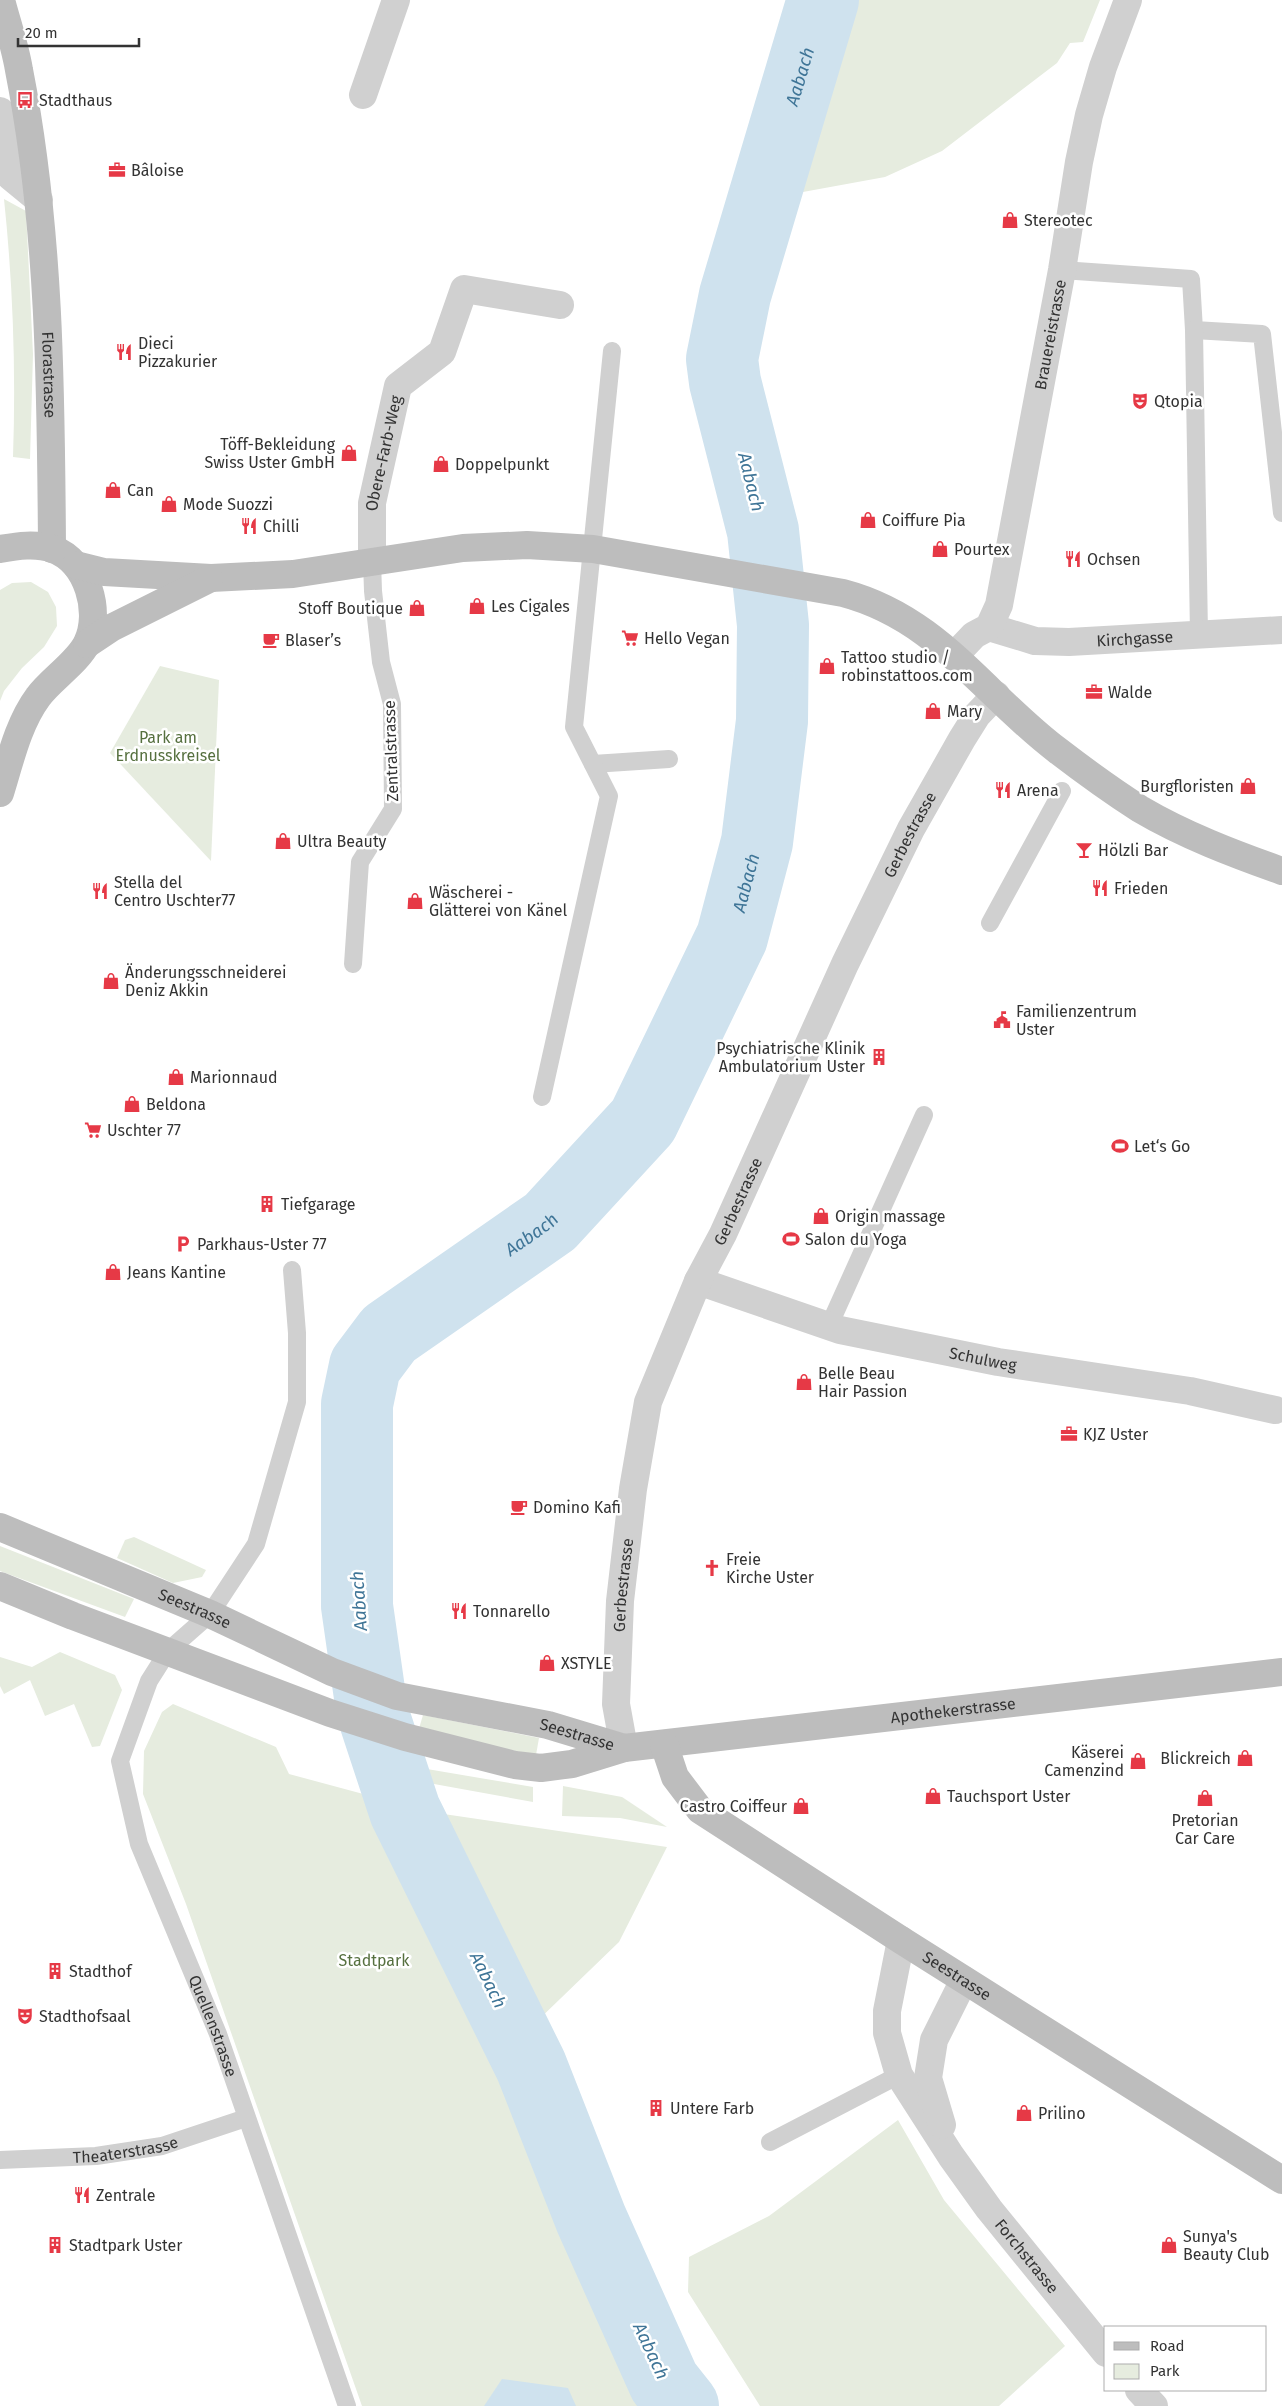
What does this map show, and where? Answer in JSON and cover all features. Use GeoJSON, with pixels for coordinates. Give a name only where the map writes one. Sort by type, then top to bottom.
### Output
{"type":"FeatureCollection","features":[{"type":"Feature","properties":{"kind":"street","name":"Florastrasse"},"geometry":{"type":"LineString","coordinates":[[1,0],[19,67],[39,200],[52,419],[52,549]]}},
{"type":"Feature","properties":{"kind":"street"},"geometry":{"type":"LineString","coordinates":[[362,95],[396,0]]}},
{"type":"Feature","properties":{"kind":"street","name":"Brauereistrasse"},"geometry":{"type":"LineString","coordinates":[[989,627],[999,605],[1089,115],[1103,66],[1128,0]]}},
{"type":"Feature","properties":{"kind":"street"},"geometry":{"type":"LineString","coordinates":[[0,111],[11,177],[39,200]]}},
{"type":"Feature","properties":{"kind":"street","name":"Obere-Farb-Weg"},"geometry":{"type":"LineString","coordinates":[[372,561],[372,503],[398,386],[442,352],[464,289],[560,305]]}},
{"type":"Feature","properties":{"kind":"street"},"geometry":{"type":"LineString","coordinates":[[0,549],[24,545],[52,549],[65,555],[76,564],[104,572],[211,578],[293,574],[472,547],[528,545],[592,549],[740,574],[863,599],[896,615],[955,655],[1055,749],[1141,809],[1241,857],[1282,871]]}},
{"type":"Feature","properties":{"kind":"street"},"geometry":{"type":"LineString","coordinates":[[76,564],[89,591],[94,616],[87,644]]}},
{"type":"Feature","properties":{"kind":"street"},"geometry":{"type":"LineString","coordinates":[[0,792],[22,725],[38,696],[87,644],[111,628],[211,578]]}},
{"type":"Feature","properties":{"kind":"street"},"geometry":{"type":"LineString","coordinates":[[955,655],[974,635],[989,627]]}},
{"type":"Feature","properties":{"kind":"street","name":"Kirchgasse"},"geometry":{"type":"LineString","coordinates":[[989,627],[1035,641],[1069,642],[1282,630]]}},
{"type":"Feature","properties":{"kind":"street","name":"Gerbestrasse"},"geometry":{"type":"LineString","coordinates":[[624,1748],[616,1704],[620,1601],[633,1489],[648,1402],[698,1281],[727,1225],[845,964],[911,829],[977,714],[996,695]]}},
{"type":"Feature","properties":{"kind":"street","name":"Schulweg"},"geometry":{"type":"LineString","coordinates":[[698,1281],[829,1326],[998,1362],[1190,1391],[1275,1410]]}},
{"type":"Feature","properties":{"kind":"street","name":"Seestrasse"},"geometry":{"type":"LineString","coordinates":[[0,1527],[210,1614],[332,1672],[397,1696],[548,1725],[624,1748]]}},
{"type":"Feature","properties":{"kind":"street","name":"Seestrasse"},"geometry":{"type":"LineString","coordinates":[[0,1586],[330,1713],[405,1737],[515,1765],[541,1768],[572,1764],[624,1748]]}},
{"type":"Feature","properties":{"kind":"street","name":"Apothekerstrasse"},"geometry":{"type":"LineString","coordinates":[[624,1748],[1282,1672]]}},
{"type":"Feature","properties":{"kind":"street","name":"Seestrasse"},"geometry":{"type":"LineString","coordinates":[[664,1744],[675,1777],[700,1810],[901,1940],[1282,2180]]}},
{"type":"Feature","properties":{"kind":"street","name":"Forchstrasse"},"geometry":{"type":"LineString","coordinates":[[901,1940],[887,2012],[887,2034],[899,2075],[950,2156],[989,2209],[1104,2351]]}},
{"type":"Feature","properties":{"kind":"street","name":"Forchstrasse"},"geometry":{"type":"LineString","coordinates":[[950,2156],[928,2078],[934,2040],[964,1980]]}},
{"type":"Feature","properties":{"kind":"street"},"geometry":{"type":"LineString","coordinates":[[1140,2391],[1154,2406]]}},
{"type":"Feature","properties":{"kind":"lane"},"geometry":{"type":"LineString","coordinates":[[1062,270],[1191,278],[1194,330],[1199,634]]}},
{"type":"Feature","properties":{"kind":"lane"},"geometry":{"type":"LineString","coordinates":[[1194,330],[1262,334],[1282,514]]}},
{"type":"Feature","properties":{"kind":"lane"},"geometry":{"type":"LineString","coordinates":[[542,1097],[609,796],[574,727],[612,351]]}},
{"type":"Feature","properties":{"kind":"lane","name":"Zentralstrasse"},"geometry":{"type":"LineString","coordinates":[[353,964],[360,862],[393,809],[392,704],[381,662],[373,591],[372,561]]}},
{"type":"Feature","properties":{"kind":"lane"},"geometry":{"type":"LineString","coordinates":[[593,764],[669,759]]}},
{"type":"Feature","properties":{"kind":"lane"},"geometry":{"type":"LineString","coordinates":[[990,922],[1062,791]]}},
{"type":"Feature","properties":{"kind":"lane"},"geometry":{"type":"LineString","coordinates":[[829,1326],[924,1115]]}},
{"type":"Feature","properties":{"kind":"lane","name":"Quellenstrasse"},"geometry":{"type":"LineString","coordinates":[[292,1270],[297,1333],[297,1402],[256,1544],[210,1614],[168,1651],[149,1681],[120,1762],[139,1844],[218,2034],[347,2406]]}},
{"type":"Feature","properties":{"kind":"lane"},"geometry":{"type":"LineString","coordinates":[[770,2142],[899,2075]]}},
{"type":"Feature","properties":{"kind":"lane","name":"Theaterstrasse"},"geometry":{"type":"LineString","coordinates":[[0,2160],[96,2156],[162,2146],[246,2118]]}},
{"type":"Feature","properties":{"kind":"green space"},"geometry":{"type":"Polygon","coordinates":[[[840,0],[1100,0],[1083,42],[1070,43],[1057,63],[942,151],[885,177],[781,196],[840,0]]]}},
{"type":"Feature","properties":{"kind":"green space"},"geometry":{"type":"Polygon","coordinates":[[[4,199],[26,211],[33,354],[30,459],[13,457],[13,328],[10,263],[4,199]]]}},
{"type":"Feature","properties":{"kind":"green space"},"geometry":{"type":"Polygon","coordinates":[[[31,582],[48,592],[56,607],[57,626],[44,647],[22,668],[4,691],[0,701],[0,590],[12,583],[31,582]]]}},
{"type":"Feature","properties":{"kind":"green space","name":"Park am Erdnusskreisel"},"geometry":{"type":"Polygon","coordinates":[[[160,666],[219,680],[211,861],[110,753],[160,666]]]}},
{"type":"Feature","properties":{"kind":"green space"},"geometry":{"type":"Polygon","coordinates":[[[134,1537],[206,1570],[202,1577],[173,1583],[117,1558],[125,1540],[134,1537]]]}},
{"type":"Feature","properties":{"kind":"green space"},"geometry":{"type":"Polygon","coordinates":[[[0,1546],[134,1599],[125,1617],[0,1571],[0,1546]]]}},
{"type":"Feature","properties":{"kind":"green space"},"geometry":{"type":"Polygon","coordinates":[[[60,1652],[115,1675],[122,1690],[100,1746],[92,1747],[74,1704],[45,1716],[30,1680],[4,1694],[0,1686],[0,1657],[32,1667],[60,1652]]]}},
{"type":"Feature","properties":{"kind":"green space","name":"Stadtpark"},"geometry":{"type":"Polygon","coordinates":[[[173,1704],[276,1747],[289,1774],[430,1812],[667,1847],[619,1942],[501,2056],[645,2406],[362,2406],[186,1904],[143,1794],[144,1751],[162,1712],[173,1704]]]}},
{"type":"Feature","properties":{"kind":"green space"},"geometry":{"type":"Polygon","coordinates":[[[423,1715],[539,1738],[536,1755],[418,1732],[423,1715]]]}},
{"type":"Feature","properties":{"kind":"green space"},"geometry":{"type":"Polygon","coordinates":[[[421,1768],[533,1787],[533,1802],[423,1782],[421,1768]]]}},
{"type":"Feature","properties":{"kind":"green space"},"geometry":{"type":"Polygon","coordinates":[[[563,1786],[622,1797],[667,1827],[620,1818],[562,1816],[563,1786]]]}},
{"type":"Feature","properties":{"kind":"green space"},"geometry":{"type":"Polygon","coordinates":[[[898,2120],[944,2200],[1065,2346],[999,2406],[760,2406],[688,2292],[689,2257],[769,2216],[898,2120]]]}},
{"type":"Feature","properties":{"kind":"water"},"geometry":{"type":"Polygon","coordinates":[[[502,2379],[568,2388],[576,2406],[484,2406],[502,2379]]]}},
{"type":"Feature","properties":{"kind":"waterway","name":"Aabach"},"geometry":{"type":"LineString","coordinates":[[683,2406],[664,2382],[591,2219],[531,2066],[405,1811],[372,1711],[357,1606],[357,1404],[365,1366],[389,1334],[550,1222],[643,1121],[732,937],[757,842],[772,721],[773,625],[763,531],[725,382],[722,359],[735,295],[823,0]]}},
{"type":"Feature","properties":{"kind":"place","name":"Stadthaus"},"geometry":{"type":"Point","coordinates":[25,100]}},
{"type":"Feature","properties":{"kind":"place","name":"Bâloise"},"geometry":{"type":"Point","coordinates":[117,170]}},
{"type":"Feature","properties":{"kind":"place","name":"Stereotec"},"geometry":{"type":"Point","coordinates":[1010,220]}},
{"type":"Feature","properties":{"kind":"place","name":"Dieci Pizzakurier"},"geometry":{"type":"Point","coordinates":[124,352]}},
{"type":"Feature","properties":{"kind":"place","name":"Qtopia"},"geometry":{"type":"Point","coordinates":[1140,401]}},
{"type":"Feature","properties":{"kind":"place","name":"Töff-Bekleidung Swiss Uster GmbH"},"geometry":{"type":"Point","coordinates":[349,453]}},
{"type":"Feature","properties":{"kind":"place","name":"Doppelpunkt"},"geometry":{"type":"Point","coordinates":[441,464]}},
{"type":"Feature","properties":{"kind":"place","name":"Can"},"geometry":{"type":"Point","coordinates":[113,490]}},
{"type":"Feature","properties":{"kind":"place","name":"Mode Suozzi"},"geometry":{"type":"Point","coordinates":[169,504]}},
{"type":"Feature","properties":{"kind":"place","name":"Coiffure Pia"},"geometry":{"type":"Point","coordinates":[868,520]}},
{"type":"Feature","properties":{"kind":"place","name":"Chilli"},"geometry":{"type":"Point","coordinates":[249,526]}},
{"type":"Feature","properties":{"kind":"place","name":"Pourtex"},"geometry":{"type":"Point","coordinates":[940,549]}},
{"type":"Feature","properties":{"kind":"place","name":"Ochsen"},"geometry":{"type":"Point","coordinates":[1073,559]}},
{"type":"Feature","properties":{"kind":"place","name":"Les Cigales"},"geometry":{"type":"Point","coordinates":[477,606]}},
{"type":"Feature","properties":{"kind":"place","name":"Stoff Boutique"},"geometry":{"type":"Point","coordinates":[417,608]}},
{"type":"Feature","properties":{"kind":"place","name":"Hello Vegan"},"geometry":{"type":"Point","coordinates":[630,638]}},
{"type":"Feature","properties":{"kind":"place","name":"Blaser’s"},"geometry":{"type":"Point","coordinates":[271,640]}},
{"type":"Feature","properties":{"kind":"place","name":"Tattoo studio / robinstattoos.com"},"geometry":{"type":"Point","coordinates":[827,666]}},
{"type":"Feature","properties":{"kind":"place","name":"Walde"},"geometry":{"type":"Point","coordinates":[1094,692]}},
{"type":"Feature","properties":{"kind":"place","name":"Mary"},"geometry":{"type":"Point","coordinates":[933,711]}},
{"type":"Feature","properties":{"kind":"place","name":"Burgfloristen"},"geometry":{"type":"Point","coordinates":[1248,786]}},
{"type":"Feature","properties":{"kind":"place","name":"Arena"},"geometry":{"type":"Point","coordinates":[1003,790]}},
{"type":"Feature","properties":{"kind":"place","name":"Ultra Beauty"},"geometry":{"type":"Point","coordinates":[283,841]}},
{"type":"Feature","properties":{"kind":"place","name":"Hölzli Bar"},"geometry":{"type":"Point","coordinates":[1084,850]}},
{"type":"Feature","properties":{"kind":"place","name":"Frieden"},"geometry":{"type":"Point","coordinates":[1100,888]}},
{"type":"Feature","properties":{"kind":"place","name":"Stella del Centro Uschter77"},"geometry":{"type":"Point","coordinates":[100,891]}},
{"type":"Feature","properties":{"kind":"place","name":"Wäscherei - Glätterei von Känel"},"geometry":{"type":"Point","coordinates":[415,901]}},
{"type":"Feature","properties":{"kind":"place","name":"Änderungsschneiderei Deniz Akkin"},"geometry":{"type":"Point","coordinates":[111,981]}},
{"type":"Feature","properties":{"kind":"place","name":"Familienzentrum Uster"},"geometry":{"type":"Point","coordinates":[1002,1020]}},
{"type":"Feature","properties":{"kind":"place","name":"Psychiatrische Klinik Ambulatorium Uster"},"geometry":{"type":"Point","coordinates":[879,1057]}},
{"type":"Feature","properties":{"kind":"place","name":"Marionnaud"},"geometry":{"type":"Point","coordinates":[176,1077]}},
{"type":"Feature","properties":{"kind":"place","name":"Beldona"},"geometry":{"type":"Point","coordinates":[132,1104]}},
{"type":"Feature","properties":{"kind":"place","name":"Uschter 77"},"geometry":{"type":"Point","coordinates":[93,1130]}},
{"type":"Feature","properties":{"kind":"place","name":"Let‘s Go"},"geometry":{"type":"Point","coordinates":[1120,1146]}},
{"type":"Feature","properties":{"kind":"place","name":"Tiefgarage"},"geometry":{"type":"Point","coordinates":[267,1204]}},
{"type":"Feature","properties":{"kind":"place","name":"Origin massage"},"geometry":{"type":"Point","coordinates":[821,1216]}},
{"type":"Feature","properties":{"kind":"place","name":"Salon du Yoga"},"geometry":{"type":"Point","coordinates":[791,1239]}},
{"type":"Feature","properties":{"kind":"place","name":"Parkhaus-Uster 77"},"geometry":{"type":"Point","coordinates":[183,1244]}},
{"type":"Feature","properties":{"kind":"place","name":"Jeans Kantine"},"geometry":{"type":"Point","coordinates":[113,1272]}},
{"type":"Feature","properties":{"kind":"place","name":"Belle Beau Hair Passion"},"geometry":{"type":"Point","coordinates":[804,1382]}},
{"type":"Feature","properties":{"kind":"place","name":"KJZ Uster"},"geometry":{"type":"Point","coordinates":[1069,1434]}},
{"type":"Feature","properties":{"kind":"place","name":"Domino Kafi"},"geometry":{"type":"Point","coordinates":[519,1507]}},
{"type":"Feature","properties":{"kind":"place","name":"Freie Kirche Uster"},"geometry":{"type":"Point","coordinates":[712,1568]}},
{"type":"Feature","properties":{"kind":"place","name":"Tonnarello"},"geometry":{"type":"Point","coordinates":[459,1611]}},
{"type":"Feature","properties":{"kind":"place","name":"XSTYLE"},"geometry":{"type":"Point","coordinates":[547,1663]}},
{"type":"Feature","properties":{"kind":"place","name":"Blickreich"},"geometry":{"type":"Point","coordinates":[1245,1758]}},
{"type":"Feature","properties":{"kind":"place","name":"Käserei Camenzind"},"geometry":{"type":"Point","coordinates":[1138,1761]}},
{"type":"Feature","properties":{"kind":"place","name":"Tauchsport Uster"},"geometry":{"type":"Point","coordinates":[933,1796]}},
{"type":"Feature","properties":{"kind":"place","name":"Pretorian Car Care"},"geometry":{"type":"Point","coordinates":[1205,1798]}},
{"type":"Feature","properties":{"kind":"place","name":"Castro Coiffeur"},"geometry":{"type":"Point","coordinates":[801,1806]}},
{"type":"Feature","properties":{"kind":"place","name":"Stadthof"},"geometry":{"type":"Point","coordinates":[55,1971]}},
{"type":"Feature","properties":{"kind":"place","name":"Stadthofsaal"},"geometry":{"type":"Point","coordinates":[25,2016]}},
{"type":"Feature","properties":{"kind":"place","name":"Untere Farb"},"geometry":{"type":"Point","coordinates":[656,2108]}},
{"type":"Feature","properties":{"kind":"place","name":"Prilino"},"geometry":{"type":"Point","coordinates":[1024,2113]}},
{"type":"Feature","properties":{"kind":"place","name":"Zentrale"},"geometry":{"type":"Point","coordinates":[82,2195]}},
{"type":"Feature","properties":{"kind":"place","name":"Stadtpark Uster"},"geometry":{"type":"Point","coordinates":[55,2245]}},
{"type":"Feature","properties":{"kind":"place","name":"Sunya's Beauty Club"},"geometry":{"type":"Point","coordinates":[1169,2245]}}]}
